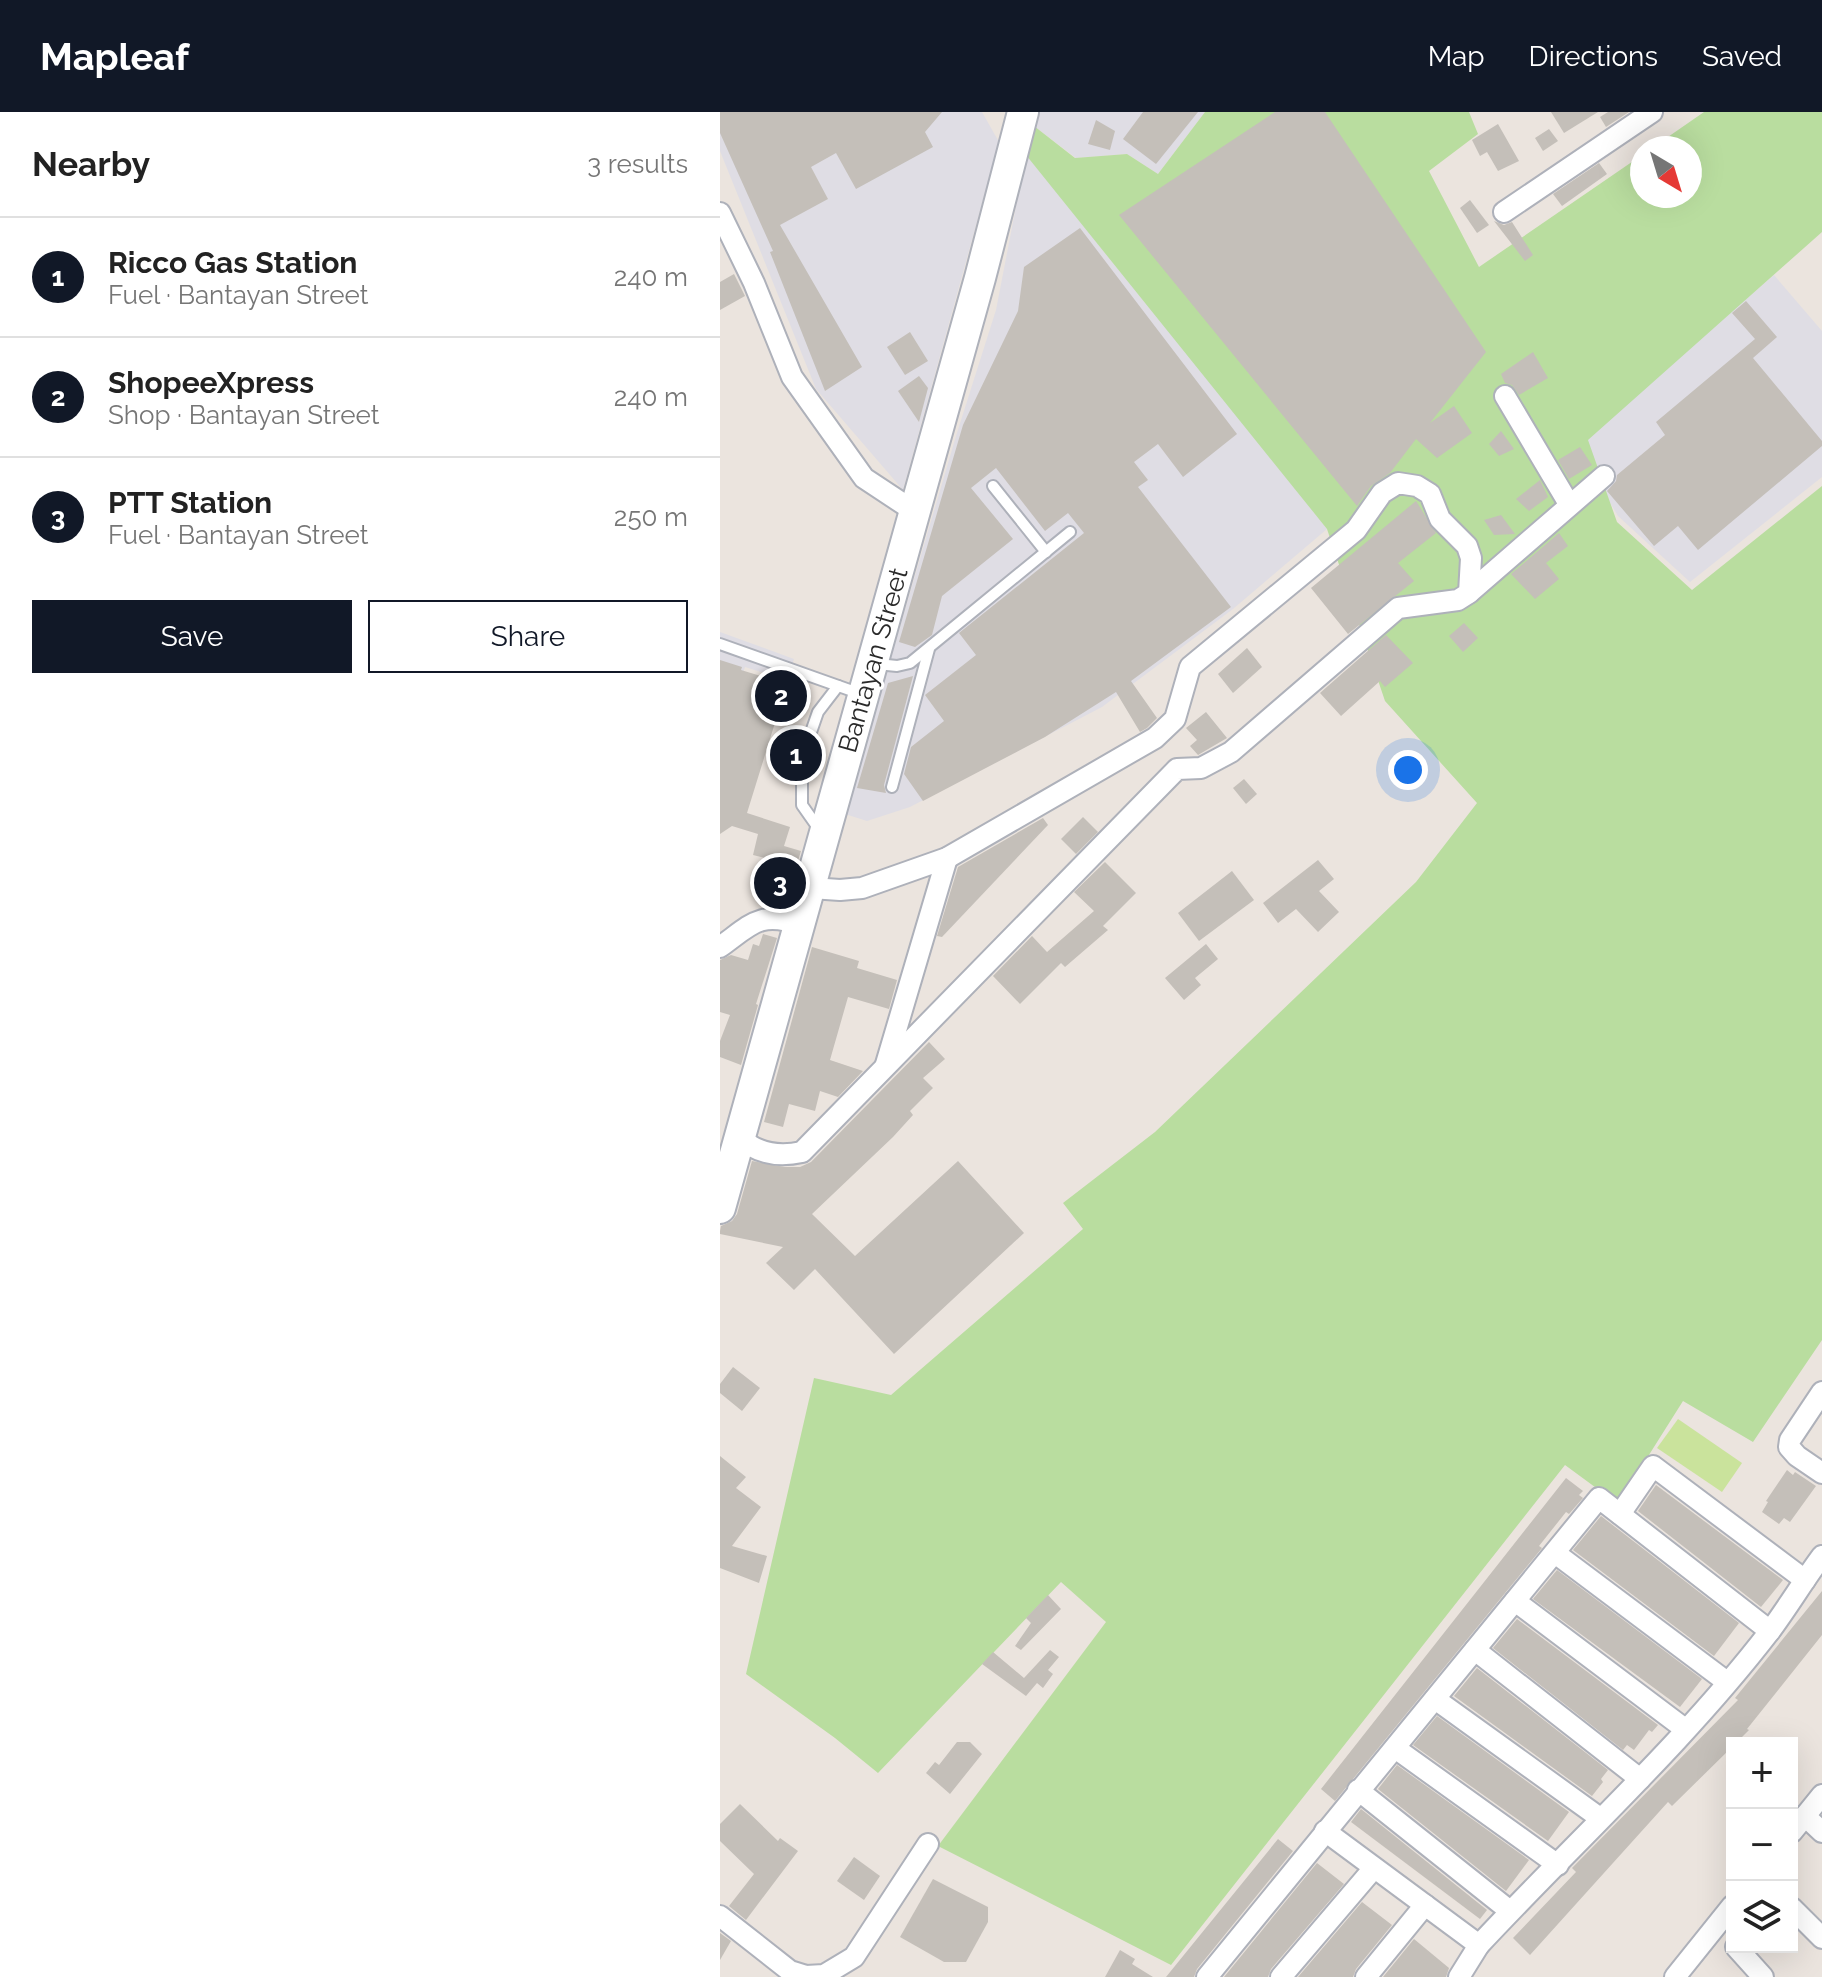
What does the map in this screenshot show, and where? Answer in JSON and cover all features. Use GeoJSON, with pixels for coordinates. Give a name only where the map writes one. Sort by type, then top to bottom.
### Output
{"type":"FeatureCollection","features":[{"type":"Feature","properties":{"kind":"main road","name":"Bantayan Street"},"geometry":{"type":"LineString","coordinates":[[720,1208],[811,888],[824,836],[850,690],[871,663],[1023,112]]}},
{"type":"Feature","properties":{"kind":"street"},"geometry":{"type":"LineString","coordinates":[[1504,212],[1652,112]]}},
{"type":"Feature","properties":{"kind":"street"},"geometry":{"type":"LineString","coordinates":[[720,213],[754,283],[792,377],[864,478],[914,511]]}},
{"type":"Feature","properties":{"kind":"street"},"geometry":{"type":"LineString","coordinates":[[1505,396],[1569,504]]}},
{"type":"Feature","properties":{"kind":"street"},"geometry":{"type":"LineString","coordinates":[[739,1137],[751,1148],[783,1156],[802,1152],[1177,769],[1201,768],[1231,752],[1398,608],[1458,600],[1469,593],[1604,476]]}},
{"type":"Feature","properties":{"kind":"street"},"geometry":{"type":"LineString","coordinates":[[811,888],[862,888],[947,858],[1155,738],[1175,719],[1190,667],[1356,530],[1382,493],[1398,483],[1417,486],[1430,494],[1440,519],[1467,546],[1471,558],[1469,593]]}},
{"type":"Feature","properties":{"kind":"street"},"geometry":{"type":"LineString","coordinates":[[1155,738],[1177,769]]}},
{"type":"Feature","properties":{"kind":"street"},"geometry":{"type":"LineString","coordinates":[[885,1068],[947,858]]}},
{"type":"Feature","properties":{"kind":"street"},"geometry":{"type":"LineString","coordinates":[[720,947],[762,918],[781,918],[800,924]]}},
{"type":"Feature","properties":{"kind":"street"},"geometry":{"type":"LineString","coordinates":[[1821,1394],[1790,1440],[1789,1447],[1822,1473]]}},
{"type":"Feature","properties":{"kind":"street"},"geometry":{"type":"LineString","coordinates":[[1620,1514],[1653,1466],[1805,1580]]}},
{"type":"Feature","properties":{"kind":"street"},"geometry":{"type":"LineString","coordinates":[[1207,1977],[1599,1498],[1770,1631]]}},
{"type":"Feature","properties":{"kind":"street"},"geometry":{"type":"LineString","coordinates":[[1555,1553],[1727,1682]]}},
{"type":"Feature","properties":{"kind":"street"},"geometry":{"type":"LineString","coordinates":[[1459,1977],[1479,1945],[1640,1779],[1727,1682],[1770,1631],[1822,1556]]}},
{"type":"Feature","properties":{"kind":"street"},"geometry":{"type":"LineString","coordinates":[[1515,1601],[1685,1729]]}},
{"type":"Feature","properties":{"kind":"street"},"geometry":{"type":"LineString","coordinates":[[1475,1650],[1640,1779]]}},
{"type":"Feature","properties":{"kind":"street"},"geometry":{"type":"LineString","coordinates":[[1435,1699],[1600,1818]]}},
{"type":"Feature","properties":{"kind":"street"},"geometry":{"type":"LineString","coordinates":[[1395,1748],[1558,1865]]}},
{"type":"Feature","properties":{"kind":"street"},"geometry":{"type":"LineString","coordinates":[[1358,1790],[1510,1911]]}},
{"type":"Feature","properties":{"kind":"street"},"geometry":{"type":"LineString","coordinates":[[1798,1825],[1822,1795]]}},
{"type":"Feature","properties":{"kind":"street"},"geometry":{"type":"LineString","coordinates":[[1805,1816],[1822,1832]]}},
{"type":"Feature","properties":{"kind":"street"},"geometry":{"type":"LineString","coordinates":[[1325,1831],[1479,1945]]}},
{"type":"Feature","properties":{"kind":"street"},"geometry":{"type":"LineString","coordinates":[[720,1916],[790,1971],[806,1976],[824,1975],[854,1957],[928,1844]]}},
{"type":"Feature","properties":{"kind":"street"},"geometry":{"type":"LineString","coordinates":[[1281,1977],[1374,1868]]}},
{"type":"Feature","properties":{"kind":"street"},"geometry":{"type":"LineString","coordinates":[[1366,1977],[1425,1905]]}},
{"type":"Feature","properties":{"kind":"street"},"geometry":{"type":"LineString","coordinates":[[1675,1977],[1726,1914]]}},
{"type":"Feature","properties":{"kind":"street"},"geometry":{"type":"LineString","coordinates":[[1798,1914],[1822,1938]]}},
{"type":"Feature","properties":{"kind":"street"},"geometry":{"type":"LineString","coordinates":[[1716,1926],[1726,1937]]}},
{"type":"Feature","properties":{"kind":"street"},"geometry":{"type":"LineString","coordinates":[[1741,1953],[1763,1977]]}},
{"type":"Feature","properties":{"kind":"lane"},"geometry":{"type":"LineString","coordinates":[[993,486],[1046,552]]}},
{"type":"Feature","properties":{"kind":"lane"},"geometry":{"type":"LineString","coordinates":[[871,663],[897,666],[910,663],[1070,532]]}},
{"type":"Feature","properties":{"kind":"lane"},"geometry":{"type":"LineString","coordinates":[[720,644],[850,690]]}},
{"type":"Feature","properties":{"kind":"lane"},"geometry":{"type":"LineString","coordinates":[[892,787],[930,647]]}},
{"type":"Feature","properties":{"kind":"lane"},"geometry":{"type":"LineString","coordinates":[[824,836],[802,805],[800,774],[803,750],[818,712],[850,690]]}},
{"type":"Feature","properties":{"kind":"shaded area"},"geometry":{"type":"Polygon","coordinates":[[[720,112],[982,112],[999,142],[903,490],[816,389],[720,151],[720,112]]]}},
{"type":"Feature","properties":{"kind":"shaded area"},"geometry":{"type":"Polygon","coordinates":[[[1038,112],[1205,112],[1158,174],[1127,154],[1076,158],[1034,126],[1038,112]]]}},
{"type":"Feature","properties":{"kind":"shaded area"},"geometry":{"type":"Polygon","coordinates":[[[1026,155],[1087,221],[1327,529],[1233,609],[1102,707],[910,807],[867,821],[845,814],[996,310],[1026,155]]]}},
{"type":"Feature","properties":{"kind":"shaded area"},"geometry":{"type":"Polygon","coordinates":[[[1774,275],[1822,331],[1822,477],[1690,582],[1618,516],[1575,445],[1774,275]]]}},
{"type":"Feature","properties":{"kind":"shaded area"},"geometry":{"type":"Polygon","coordinates":[[[720,632],[794,659],[786,680],[745,667],[720,742],[720,632]]]}},
{"type":"Feature","properties":{"kind":"green space"},"geometry":{"type":"Polygon","coordinates":[[[1205,112],[1469,112],[1478,134],[1429,171],[1479,267],[1630,163],[1630,208],[1702,208],[1702,136],[1669,136],[1704,112],[1822,112],[1822,232],[1588,440],[1617,522],[1692,590],[1822,486],[1822,1340],[1753,1442],[1683,1401],[1618,1504],[1565,1465],[1171,1965],[938,1846],[1106,1622],[1061,1582],[878,1773],[746,1674],[814,1378],[891,1395],[1083,1229],[1063,1203],[1155,1132],[1416,882],[1477,803],[1385,701],[1327,529],[1026,155],[1034,126],[1075,158],[1127,154],[1158,174],[1205,112]]]}},
{"type":"Feature","properties":{"kind":"green space"},"geometry":{"type":"Polygon","coordinates":[[[1678,1419],[1742,1463],[1722,1492],[1657,1448],[1678,1419]]]}},
{"type":"Feature","properties":{"kind":"building"},"geometry":{"type":"Polygon","coordinates":[[[720,112],[942,112],[925,132],[933,147],[856,189],[836,153],[811,167],[828,199],[780,225],[862,367],[825,391],[770,252],[773,251],[720,133],[720,112]]]}},
{"type":"Feature","properties":{"kind":"building"},"geometry":{"type":"Polygon","coordinates":[[[1143,112],[1198,112],[1156,164],[1123,139],[1143,112]]]}},
{"type":"Feature","properties":{"kind":"building"},"geometry":{"type":"Polygon","coordinates":[[[1275,112],[1325,112],[1486,352],[1430,423],[1454,406],[1472,433],[1437,458],[1416,439],[1390,473],[1371,486],[1357,506],[1119,215],[1275,112]]]}},
{"type":"Feature","properties":{"kind":"building"},"geometry":{"type":"Polygon","coordinates":[[[1551,112],[1598,112],[1564,133],[1551,112]]]}},
{"type":"Feature","properties":{"kind":"building"},"geometry":{"type":"Polygon","coordinates":[[[1608,112],[1629,112],[1606,127],[1600,117],[1608,112]]]}},
{"type":"Feature","properties":{"kind":"building"},"geometry":{"type":"Polygon","coordinates":[[[1096,120],[1115,131],[1110,150],[1088,144],[1096,120]]]}},
{"type":"Feature","properties":{"kind":"building"},"geometry":{"type":"Polygon","coordinates":[[[1498,124],[1519,161],[1498,171],[1487,152],[1480,156],[1472,140],[1498,124]]]}},
{"type":"Feature","properties":{"kind":"building"},"geometry":{"type":"Polygon","coordinates":[[[1549,129],[1558,141],[1543,151],[1535,138],[1549,129]]]}},
{"type":"Feature","properties":{"kind":"building"},"geometry":{"type":"Polygon","coordinates":[[[1599,163],[1607,174],[1562,206],[1553,194],[1599,163]]]}},
{"type":"Feature","properties":{"kind":"building"},"geometry":{"type":"Polygon","coordinates":[[[1470,200],[1489,225],[1477,233],[1460,208],[1470,200]]]}},
{"type":"Feature","properties":{"kind":"building"},"geometry":{"type":"Polygon","coordinates":[[[1494,221],[1504,225],[1512,222],[1533,255],[1525,261],[1494,221]]]}},
{"type":"Feature","properties":{"kind":"building"},"geometry":{"type":"Polygon","coordinates":[[[1080,228],[1237,434],[1183,477],[1158,444],[1134,462],[1148,480],[1138,487],[1231,607],[1131,681],[1157,718],[1147,728],[1140,732],[1116,692],[1045,737],[923,801],[904,774],[911,747],[944,721],[925,695],[976,655],[959,633],[1084,533],[1068,513],[1045,531],[996,468],[971,488],[1013,539],[942,596],[932,635],[915,647],[899,642],[963,425],[1018,311],[1024,267],[1080,228]]]}},
{"type":"Feature","properties":{"kind":"building"},"geometry":{"type":"Polygon","coordinates":[[[734,274],[745,296],[720,310],[720,282],[734,274]]]}},
{"type":"Feature","properties":{"kind":"building"},"geometry":{"type":"Polygon","coordinates":[[[1746,301],[1777,337],[1753,358],[1822,441],[1822,446],[1698,550],[1678,526],[1654,546],[1607,491],[1617,475],[1665,435],[1656,422],[1755,339],[1732,313],[1746,301]]]}},
{"type":"Feature","properties":{"kind":"building"},"geometry":{"type":"Polygon","coordinates":[[[910,332],[928,361],[905,375],[887,347],[910,332]]]}},
{"type":"Feature","properties":{"kind":"building"},"geometry":{"type":"Polygon","coordinates":[[[1533,352],[1548,378],[1519,395],[1512,385],[1505,383],[1501,374],[1533,352]]]}},
{"type":"Feature","properties":{"kind":"building"},"geometry":{"type":"Polygon","coordinates":[[[919,376],[928,388],[919,422],[898,391],[919,376]]]}},
{"type":"Feature","properties":{"kind":"building"},"geometry":{"type":"Polygon","coordinates":[[[1501,431],[1514,449],[1499,456],[1489,444],[1501,431]]]}},
{"type":"Feature","properties":{"kind":"building"},"geometry":{"type":"Polygon","coordinates":[[[1580,447],[1592,465],[1569,479],[1558,460],[1580,447]]]}},
{"type":"Feature","properties":{"kind":"building"},"geometry":{"type":"Polygon","coordinates":[[[1540,480],[1548,497],[1529,511],[1516,499],[1540,480]]]}},
{"type":"Feature","properties":{"kind":"building"},"geometry":{"type":"Polygon","coordinates":[[[1416,501],[1436,533],[1398,563],[1414,581],[1348,634],[1311,588],[1416,501]]]}},
{"type":"Feature","properties":{"kind":"building"},"geometry":{"type":"Polygon","coordinates":[[[1501,515],[1515,534],[1494,535],[1484,520],[1501,515]]]}},
{"type":"Feature","properties":{"kind":"building"},"geometry":{"type":"Polygon","coordinates":[[[1559,533],[1568,546],[1546,563],[1559,579],[1535,599],[1511,574],[1559,533]]]}},
{"type":"Feature","properties":{"kind":"building"},"geometry":{"type":"Polygon","coordinates":[[[1464,623],[1478,638],[1463,652],[1449,636],[1464,623]]]}},
{"type":"Feature","properties":{"kind":"building"},"geometry":{"type":"Polygon","coordinates":[[[1386,635],[1413,663],[1385,687],[1380,681],[1341,716],[1320,693],[1386,635]]]}},
{"type":"Feature","properties":{"kind":"building"},"geometry":{"type":"Polygon","coordinates":[[[1247,648],[1262,667],[1233,693],[1218,674],[1247,648]]]}},
{"type":"Feature","properties":{"kind":"building"},"geometry":{"type":"Polygon","coordinates":[[[720,660],[787,684],[747,813],[790,827],[784,846],[801,851],[787,897],[765,890],[776,861],[753,855],[758,834],[732,826],[720,834],[720,660]]]}},
{"type":"Feature","properties":{"kind":"building"},"geometry":{"type":"Polygon","coordinates":[[[913,676],[884,785],[886,793],[857,788],[888,683],[913,676]]]}},
{"type":"Feature","properties":{"kind":"building"},"geometry":{"type":"Polygon","coordinates":[[[1206,712],[1227,738],[1198,755],[1190,746],[1197,740],[1186,728],[1206,712]]]}},
{"type":"Feature","properties":{"kind":"building"},"geometry":{"type":"Polygon","coordinates":[[[1244,779],[1257,794],[1246,804],[1233,788],[1244,779]]]}},
{"type":"Feature","properties":{"kind":"building"},"geometry":{"type":"Polygon","coordinates":[[[1083,817],[1098,832],[1076,854],[1061,839],[1083,817]]]}},
{"type":"Feature","properties":{"kind":"building"},"geometry":{"type":"Polygon","coordinates":[[[1043,818],[1048,825],[942,937],[937,936],[958,867],[1043,818]]]}},
{"type":"Feature","properties":{"kind":"building"},"geometry":{"type":"Polygon","coordinates":[[[1318,860],[1334,879],[1319,891],[1339,912],[1318,932],[1296,909],[1278,923],[1263,903],[1318,860]]]}},
{"type":"Feature","properties":{"kind":"building"},"geometry":{"type":"Polygon","coordinates":[[[1105,862],[1136,893],[1103,926],[1108,930],[1065,967],[1061,963],[1020,1004],[993,976],[1032,936],[1047,952],[1094,911],[1074,892],[1105,862]]]}},
{"type":"Feature","properties":{"kind":"building"},"geometry":{"type":"Polygon","coordinates":[[[1232,871],[1254,900],[1199,941],[1178,913],[1232,871]]]}},
{"type":"Feature","properties":{"kind":"building"},"geometry":{"type":"Polygon","coordinates":[[[763,934],[777,938],[741,1065],[720,1057],[720,1041],[730,1015],[720,1012],[720,960],[731,955],[748,960],[753,944],[759,946],[763,934]]]}},
{"type":"Feature","properties":{"kind":"building"},"geometry":{"type":"Polygon","coordinates":[[[1206,944],[1218,959],[1195,978],[1201,985],[1184,1000],[1165,978],[1206,944]]]}},
{"type":"Feature","properties":{"kind":"building"},"geometry":{"type":"Polygon","coordinates":[[[812,947],[859,961],[857,968],[897,980],[889,1009],[848,997],[830,1060],[863,1071],[838,1097],[820,1091],[815,1111],[789,1104],[783,1127],[764,1122],[812,947]]]}},
{"type":"Feature","properties":{"kind":"building"},"geometry":{"type":"Polygon","coordinates":[[[929,1042],[945,1059],[923,1078],[933,1088],[910,1111],[913,1115],[893,1137],[812,1214],[855,1256],[958,1161],[1024,1233],[894,1354],[815,1269],[794,1290],[766,1263],[783,1247],[720,1234],[720,1231],[721,1226],[732,1221],[737,1214],[752,1161],[785,1167],[800,1167],[811,1162],[929,1042]]]}},
{"type":"Feature","properties":{"kind":"building"},"geometry":{"type":"Polygon","coordinates":[[[733,1367],[760,1388],[742,1411],[720,1393],[720,1384],[733,1367]]]}},
{"type":"Feature","properties":{"kind":"building"},"geometry":{"type":"Polygon","coordinates":[[[720,1456],[746,1477],[736,1488],[761,1507],[732,1546],[767,1556],[759,1583],[720,1568],[720,1456]]]}},
{"type":"Feature","properties":{"kind":"building"},"geometry":{"type":"Polygon","coordinates":[[[1787,1470],[1816,1486],[1790,1522],[1784,1518],[1779,1524],[1762,1512],[1787,1470]]]}},
{"type":"Feature","properties":{"kind":"building"},"geometry":{"type":"Polygon","coordinates":[[[1566,1478],[1583,1491],[1579,1495],[1583,1498],[1569,1514],[1566,1512],[1539,1546],[1542,1548],[1335,1801],[1321,1789],[1566,1478]]]}},
{"type":"Feature","properties":{"kind":"building"},"geometry":{"type":"Polygon","coordinates":[[[1656,1485],[1783,1580],[1761,1607],[1638,1511],[1656,1485]]]}},
{"type":"Feature","properties":{"kind":"building"},"geometry":{"type":"Polygon","coordinates":[[[1601,1516],[1739,1623],[1714,1656],[1573,1550],[1601,1516]]]}},
{"type":"Feature","properties":{"kind":"building"},"geometry":{"type":"Polygon","coordinates":[[[1557,1570],[1702,1679],[1680,1707],[1533,1599],[1557,1570]]]}},
{"type":"Feature","properties":{"kind":"building"},"geometry":{"type":"Polygon","coordinates":[[[1822,1591],[1822,1635],[1749,1730],[1742,1737],[1726,1737],[1726,1753],[1672,1806],[1668,1802],[1530,1955],[1513,1938],[1576,1872],[1572,1868],[1738,1700],[1735,1698],[1822,1591]]]}},
{"type":"Feature","properties":{"kind":"building"},"geometry":{"type":"Polygon","coordinates":[[[1048,1595],[1061,1609],[1021,1650],[1015,1646],[1031,1623],[1026,1618],[1048,1595]]]}},
{"type":"Feature","properties":{"kind":"building"},"geometry":{"type":"Polygon","coordinates":[[[1517,1619],[1658,1725],[1652,1732],[1649,1730],[1634,1750],[1627,1745],[1623,1750],[1493,1648],[1517,1619]]]}},
{"type":"Feature","properties":{"kind":"building"},"geometry":{"type":"Polygon","coordinates":[[[1050,1650],[1059,1657],[1048,1670],[1053,1674],[1043,1688],[1037,1683],[1026,1696],[982,1664],[993,1652],[1024,1678],[1050,1650]]]}},
{"type":"Feature","properties":{"kind":"building"},"geometry":{"type":"Polygon","coordinates":[[[1477,1668],[1608,1770],[1592,1796],[1454,1696],[1477,1668]]]}},
{"type":"Feature","properties":{"kind":"building"},"geometry":{"type":"Polygon","coordinates":[[[1437,1716],[1569,1812],[1548,1841],[1413,1745],[1437,1716]]]}},
{"type":"Feature","properties":{"kind":"building"},"geometry":{"type":"Polygon","coordinates":[[[957,1742],[970,1742],[982,1754],[950,1794],[926,1773],[935,1762],[939,1765],[957,1742]]]}},
{"type":"Feature","properties":{"kind":"building"},"geometry":{"type":"Polygon","coordinates":[[[1397,1765],[1529,1860],[1506,1891],[1378,1789],[1397,1765]]]}},
{"type":"Feature","properties":{"kind":"building"},"geometry":{"type":"Polygon","coordinates":[[[740,1804],[778,1841],[780,1838],[798,1851],[746,1920],[729,1906],[754,1874],[720,1841],[720,1824],[740,1804]]]}},
{"type":"Feature","properties":{"kind":"building"},"geometry":{"type":"Polygon","coordinates":[[[1361,1809],[1487,1910],[1480,1919],[1351,1822],[1361,1809]]]}},
{"type":"Feature","properties":{"kind":"building"},"geometry":{"type":"Polygon","coordinates":[[[1278,1839],[1293,1851],[1197,1969],[1194,1977],[1166,1977],[1278,1839]]]}},
{"type":"Feature","properties":{"kind":"building"},"geometry":{"type":"Polygon","coordinates":[[[854,1857],[880,1876],[864,1900],[837,1881],[854,1857]]]}},
{"type":"Feature","properties":{"kind":"building"},"geometry":{"type":"Polygon","coordinates":[[[1317,1863],[1344,1884],[1271,1969],[1268,1977],[1224,1977],[1317,1863]]]}},
{"type":"Feature","properties":{"kind":"building"},"geometry":{"type":"Polygon","coordinates":[[[933,1879],[988,1907],[988,1922],[966,1962],[944,1962],[900,1937],[933,1879]]]}},
{"type":"Feature","properties":{"kind":"building"},"geometry":{"type":"Polygon","coordinates":[[[1362,1902],[1392,1925],[1356,1969],[1353,1977],[1298,1977],[1362,1902]]]}},
{"type":"Feature","properties":{"kind":"building"},"geometry":{"type":"Polygon","coordinates":[[[720,1933],[731,1941],[720,1960],[720,1933]]]}},
{"type":"Feature","properties":{"kind":"building"},"geometry":{"type":"Polygon","coordinates":[[[1414,1939],[1449,1968],[1446,1977],[1383,1977],[1414,1939]]]}},
{"type":"Feature","properties":{"kind":"building"},"geometry":{"type":"Polygon","coordinates":[[[1120,1950],[1135,1959],[1132,1964],[1153,1977],[1105,1977],[1120,1950]]]}},
{"type":"Feature","properties":{"kind":"place","name":"ShopeeXpress"},"geometry":{"type":"Point","coordinates":[781,696]}},
{"type":"Feature","properties":{"kind":"place","name":"Ricco Gas Station"},"geometry":{"type":"Point","coordinates":[796,755]}},
{"type":"Feature","properties":{"kind":"place","name":"PTT Station"},"geometry":{"type":"Point","coordinates":[780,883]}}]}
